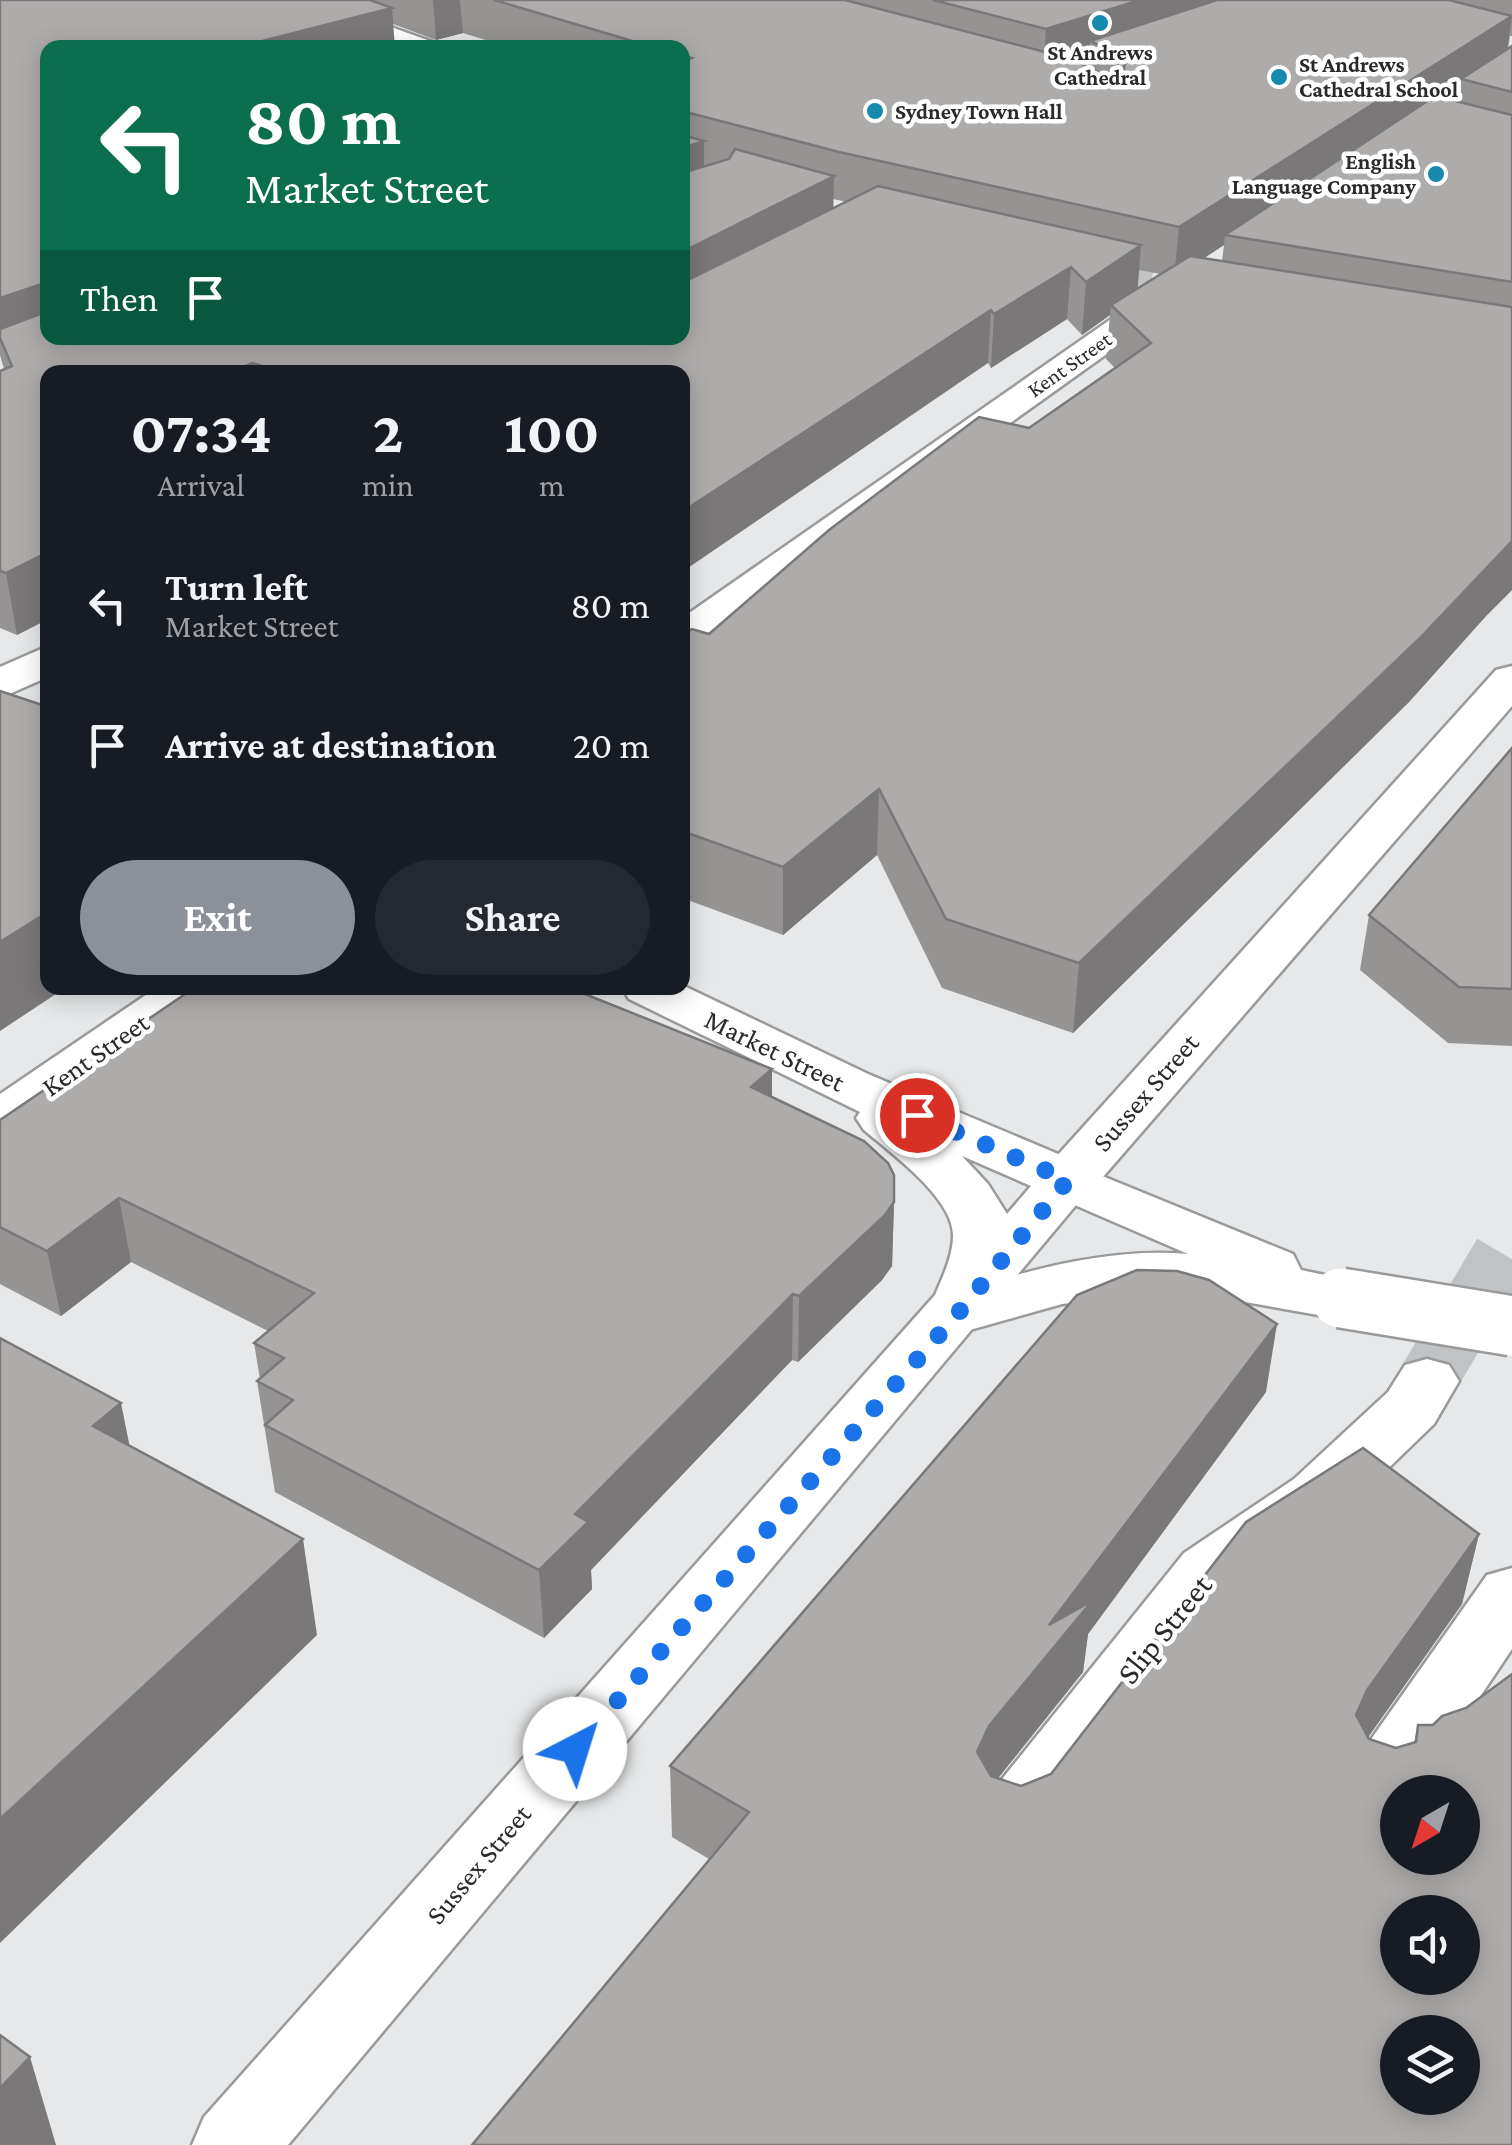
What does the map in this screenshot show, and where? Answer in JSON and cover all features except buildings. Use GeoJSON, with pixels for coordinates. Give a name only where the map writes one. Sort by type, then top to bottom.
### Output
{"type":"FeatureCollection","features":[{"type":"Feature","properties":{"kind":"main road"},"geometry":{"type":"LineString","coordinates":[[291,0],[402,40]]}},
{"type":"Feature","properties":{"kind":"main road","name":"Kent Street"},"geometry":{"type":"LineString","coordinates":[[690,632],[1152,306],[1194,288],[1129,281]]}},
{"type":"Feature","properties":{"kind":"main road"},"geometry":{"type":"LineString","coordinates":[[8,706],[40,668]]}},
{"type":"Feature","properties":{"kind":"main road","name":"Sussex Street"},"geometry":{"type":"LineString","coordinates":[[234,2145],[677,1629],[959,1312],[1068,1180],[1512,679]]}},
{"type":"Feature","properties":{"kind":"main road","name":"Kent Street"},"geometry":{"type":"LineString","coordinates":[[0,1120],[180,995]]}},
{"type":"Feature","properties":{"kind":"main road","name":"Market Street"},"geometry":{"type":"LineString","coordinates":[[662,995],[848,1086],[1342,1298]]}},
{"type":"Feature","properties":{"kind":"main road"},"geometry":{"type":"LineString","coordinates":[[848,1086],[936,1164],[966,1198],[982,1226],[980,1257],[959,1312]]}},
{"type":"Feature","properties":{"kind":"main road"},"geometry":{"type":"LineString","coordinates":[[959,1312],[1054,1284],[1128,1274],[1226,1278],[1512,1326]]}},
{"type":"Feature","properties":{"kind":"main road","name":"Slip Street"},"geometry":{"type":"LineString","coordinates":[[1013,1821],[1208,1571],[1318,1496],[1411,1408],[1427,1382]]}},
{"type":"Feature","properties":{"kind":"main road"},"geometry":{"type":"LineString","coordinates":[[1512,1594],[1382,1784],[1512,1686]]}},
{"type":"Feature","properties":{"kind":"tunnel"},"geometry":{"type":"LineString","coordinates":[[1064,259],[1223,297]]}},
{"type":"Feature","properties":{"kind":"tunnel"},"geometry":{"type":"LineString","coordinates":[[1427,1381],[1512,1238]]}},
{"type":"Feature","properties":{"kind":"place","name":"St Andrews Cathedral"},"geometry":{"type":"Point","coordinates":[1100,23]}},
{"type":"Feature","properties":{"kind":"place","name":"St Andrews Cathedral School"},"geometry":{"type":"Point","coordinates":[1279,77]}},
{"type":"Feature","properties":{"kind":"place","name":"Sydney Town Hall"},"geometry":{"type":"Point","coordinates":[875,111]}},
{"type":"Feature","properties":{"kind":"place","name":"English Language Company"},"geometry":{"type":"Point","coordinates":[1436,174]}},
{"type":"Feature","properties":{"kind":"route"},"geometry":{"type":"LineString","coordinates":[[575,1749],[959,1312],[1068,1180],[917,1115]]}}]}
